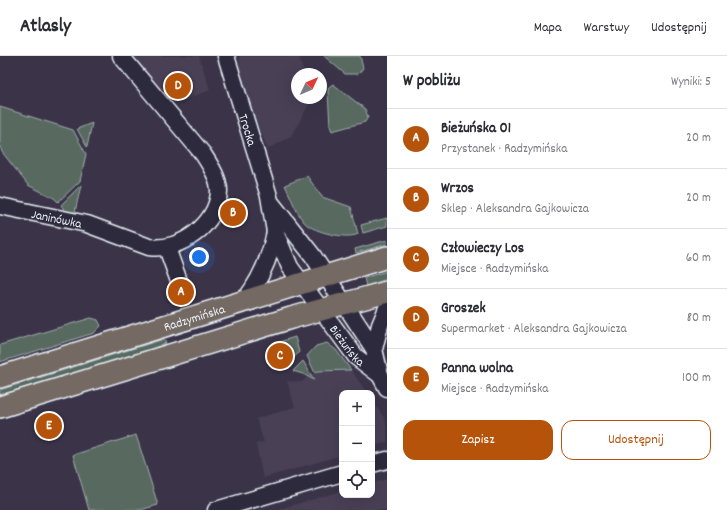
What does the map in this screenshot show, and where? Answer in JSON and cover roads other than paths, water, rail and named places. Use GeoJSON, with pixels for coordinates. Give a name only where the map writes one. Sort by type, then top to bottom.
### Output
{"type":"FeatureCollection","features":[{"type":"Feature","properties":{"kind":"main road","name":"Radzymińska"},"geometry":{"type":"LineString","coordinates":[[0,376],[387,257]]}},
{"type":"Feature","properties":{"kind":"main road"},"geometry":{"type":"LineString","coordinates":[[0,407],[320,310],[387,292]]}},
{"type":"Feature","properties":{"kind":"street"},"geometry":{"type":"LineString","coordinates":[[120,56],[137,85],[203,154],[211,166],[219,190],[217,201],[205,223],[182,242],[167,248],[180,284]]}},
{"type":"Feature","properties":{"kind":"street","name":"Trocka"},"geometry":{"type":"LineString","coordinates":[[226,56],[271,203],[275,232],[290,267],[320,310]]}},
{"type":"Feature","properties":{"kind":"street","name":"Trocka"},"geometry":{"type":"LineString","coordinates":[[271,203],[327,275]]}},
{"type":"Feature","properties":{"kind":"street","name":"Janinówka"},"geometry":{"type":"LineString","coordinates":[[0,206],[87,224],[149,248],[167,248]]}},
{"type":"Feature","properties":{"kind":"street","name":"Trocka"},"geometry":{"type":"LineString","coordinates":[[244,301],[256,285],[265,267],[275,232]]}},
{"type":"Feature","properties":{"kind":"street","name":"Bieżuńska"},"geometry":{"type":"LineString","coordinates":[[327,275],[374,349],[384,382]]}},
{"type":"Feature","properties":{"kind":"street","name":"Bieżuńska"},"geometry":{"type":"LineString","coordinates":[[374,349],[380,325],[387,308]]}},
{"type":"Feature","properties":{"kind":"street","name":"Bieżuńska"},"geometry":{"type":"LineString","coordinates":[[320,310],[356,357],[384,382]]}},
{"type":"Feature","properties":{"kind":"street"},"geometry":{"type":"LineString","coordinates":[[375,463],[387,460]]}},
{"type":"Feature","properties":{"kind":"street"},"geometry":{"type":"LineString","coordinates":[[216,510],[339,474]]}},
{"type":"Feature","properties":{"kind":"place","name":"Groszek"},"geometry":{"type":"Point","coordinates":[178,86]}},
{"type":"Feature","properties":{"kind":"place","name":"Wrzos"},"geometry":{"type":"Point","coordinates":[233,213]}},
{"type":"Feature","properties":{"kind":"place","name":"Bieżuńska 01"},"geometry":{"type":"Point","coordinates":[181,292]}},
{"type":"Feature","properties":{"kind":"place","name":"Człowieczy Los"},"geometry":{"type":"Point","coordinates":[280,356]}},
{"type":"Feature","properties":{"kind":"place","name":"Panna wolna"},"geometry":{"type":"Point","coordinates":[49,426]}}]}
